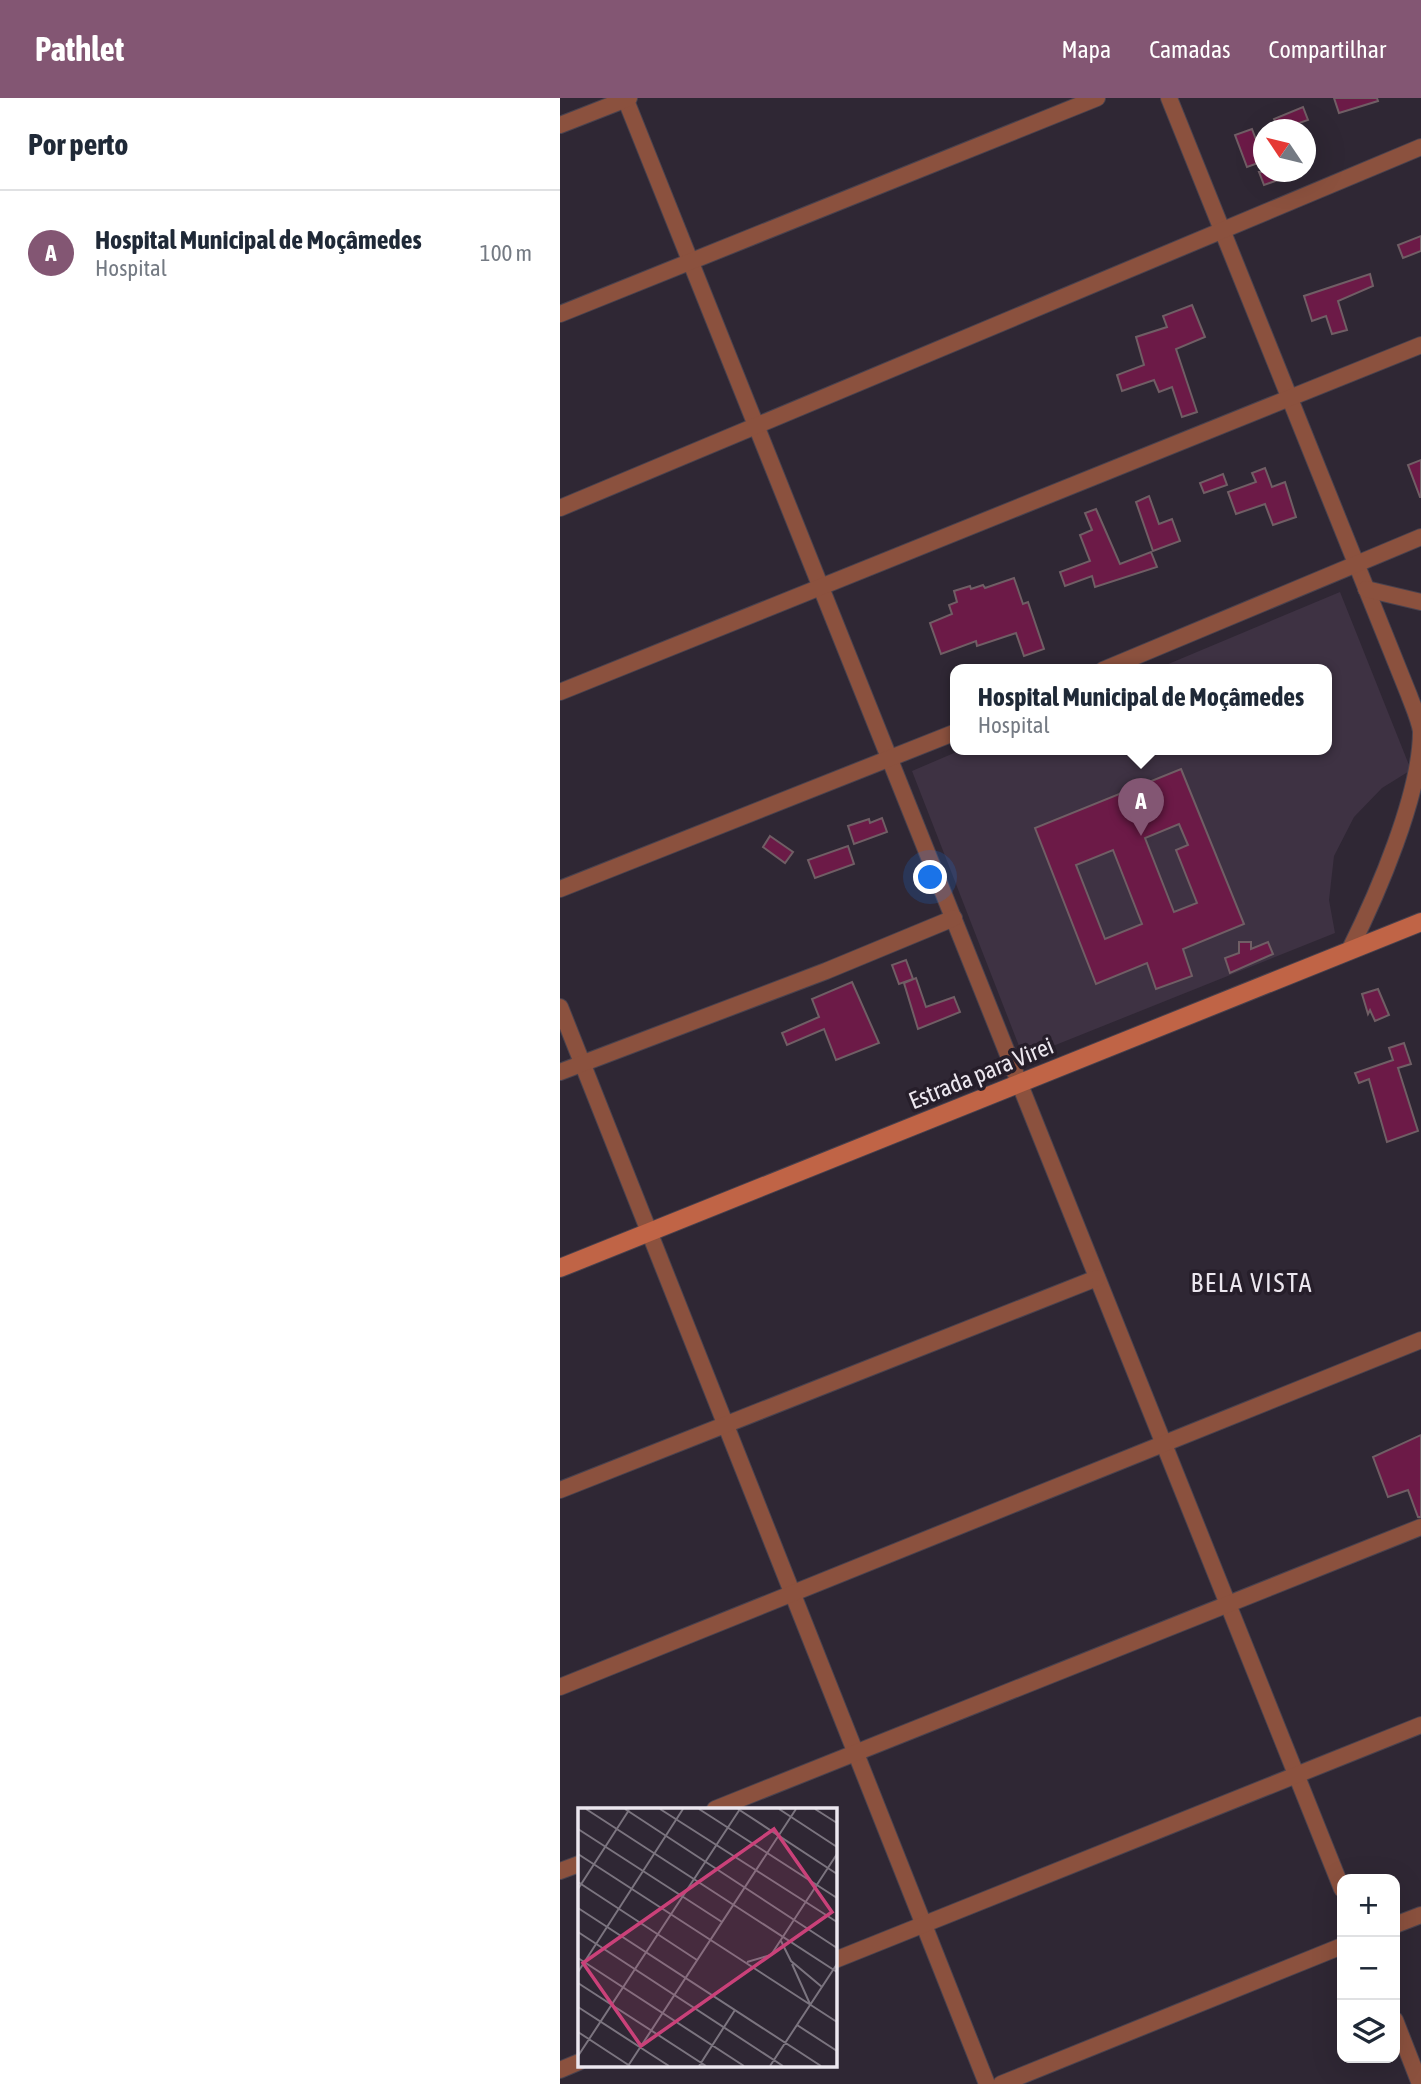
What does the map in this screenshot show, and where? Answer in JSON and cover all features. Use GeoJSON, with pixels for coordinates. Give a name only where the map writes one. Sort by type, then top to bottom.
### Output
{"type":"FeatureCollection","features":[{"type":"Feature","properties":{"kind":"street"},"geometry":{"type":"LineString","coordinates":[[560,125],[626,98],[1337,1876]]}},
{"type":"Feature","properties":{"kind":"street"},"geometry":{"type":"LineString","coordinates":[[560,314],[1097,98]]}},
{"type":"Feature","properties":{"kind":"street"},"geometry":{"type":"LineString","coordinates":[[1169,98],[1421,731],[1420,779],[1382,885],[1349,951]]}},
{"type":"Feature","properties":{"kind":"street"},"geometry":{"type":"LineString","coordinates":[[560,508],[1421,147]]}},
{"type":"Feature","properties":{"kind":"street"},"geometry":{"type":"LineString","coordinates":[[560,692],[1421,345]]}},
{"type":"Feature","properties":{"kind":"street"},"geometry":{"type":"LineString","coordinates":[[1117,664],[1421,537]]}},
{"type":"Feature","properties":{"kind":"street"},"geometry":{"type":"LineString","coordinates":[[1366,589],[1421,602]]}},
{"type":"Feature","properties":{"kind":"street"},"geometry":{"type":"LineString","coordinates":[[560,889],[950,734]]}},
{"type":"Feature","properties":{"kind":"street"},"geometry":{"type":"LineString","coordinates":[[560,1072],[826,971],[954,918]]}},
{"type":"Feature","properties":{"kind":"street","name":"Estrada para Virei"},"geometry":{"type":"LineString","coordinates":[[560,1268],[1421,922]]}},
{"type":"Feature","properties":{"kind":"street"},"geometry":{"type":"LineString","coordinates":[[560,1007],[988,2084]]}},
{"type":"Feature","properties":{"kind":"street"},"geometry":{"type":"LineString","coordinates":[[560,1490],[1097,1278]]}},
{"type":"Feature","properties":{"kind":"street"},"geometry":{"type":"LineString","coordinates":[[560,1687],[1421,1340]]}},
{"type":"Feature","properties":{"kind":"street"},"geometry":{"type":"LineString","coordinates":[[718,1808],[1421,1527]]}},
{"type":"Feature","properties":{"kind":"street"},"geometry":{"type":"LineString","coordinates":[[836,1960],[1421,1725]]}},
{"type":"Feature","properties":{"kind":"street"},"geometry":{"type":"LineString","coordinates":[[560,1871],[578,1864]]}},
{"type":"Feature","properties":{"kind":"street"},"geometry":{"type":"LineString","coordinates":[[1400,1923],[1421,1915]]}},
{"type":"Feature","properties":{"kind":"street"},"geometry":{"type":"LineString","coordinates":[[1001,2084],[1337,1948]]}},
{"type":"Feature","properties":{"kind":"street"},"geometry":{"type":"LineString","coordinates":[[1400,2033],[1420,2084]]}},
{"type":"Feature","properties":{"kind":"street"},"geometry":{"type":"LineString","coordinates":[[564,2084],[560,2073],[578,2063]]}},
{"type":"Feature","properties":{"kind":"shaded area"},"geometry":{"type":"Polygon","coordinates":[[[1340,592],[1411,770],[1382,788],[1354,817],[1334,856],[1329,900],[1335,933],[1053,1046],[1019,1046],[912,771],[950,755],[1332,755],[1332,664],[1168,664],[1340,592]]]}},
{"type":"Feature","properties":{"kind":"building"},"geometry":{"type":"Polygon","coordinates":[[[1334,98],[1377,98],[1378,101],[1339,113],[1334,98]]]}},
{"type":"Feature","properties":{"kind":"building"},"geometry":{"type":"Polygon","coordinates":[[[1303,107],[1308,119],[1274,119],[1303,107]]]}},
{"type":"Feature","properties":{"kind":"building"},"geometry":{"type":"Polygon","coordinates":[[[1252,129],[1253,165],[1247,167],[1235,135],[1252,129]]]}},
{"type":"Feature","properties":{"kind":"building"},"geometry":{"type":"Polygon","coordinates":[[[1421,236],[1421,251],[1403,258],[1398,245],[1421,236]]]}},
{"type":"Feature","properties":{"kind":"building"},"geometry":{"type":"Polygon","coordinates":[[[1370,274],[1373,286],[1338,301],[1347,330],[1332,334],[1326,316],[1312,321],[1304,296],[1370,274]]]}},
{"type":"Feature","properties":{"kind":"building"},"geometry":{"type":"Polygon","coordinates":[[[1192,305],[1205,337],[1176,349],[1197,412],[1182,417],[1172,387],[1159,392],[1154,380],[1122,391],[1117,375],[1144,365],[1136,337],[1167,327],[1163,316],[1192,305]]]}},
{"type":"Feature","properties":{"kind":"building"},"geometry":{"type":"Polygon","coordinates":[[[1421,460],[1421,497],[1420,497],[1408,465],[1421,460]]]}},
{"type":"Feature","properties":{"kind":"building"},"geometry":{"type":"Polygon","coordinates":[[[1265,468],[1272,487],[1285,482],[1296,517],[1273,525],[1265,504],[1236,514],[1228,492],[1256,482],[1252,473],[1265,468]]]}},
{"type":"Feature","properties":{"kind":"building"},"geometry":{"type":"Polygon","coordinates":[[[1223,474],[1227,485],[1204,493],[1200,483],[1223,474]]]}},
{"type":"Feature","properties":{"kind":"building"},"geometry":{"type":"Polygon","coordinates":[[[1149,496],[1159,524],[1172,519],[1180,541],[1153,551],[1136,502],[1149,496]]]}},
{"type":"Feature","properties":{"kind":"building"},"geometry":{"type":"Polygon","coordinates":[[[1096,509],[1120,564],[1151,552],[1157,567],[1095,587],[1092,576],[1065,586],[1060,572],[1090,561],[1080,535],[1092,530],[1085,513],[1096,509]]]}},
{"type":"Feature","properties":{"kind":"building"},"geometry":{"type":"Polygon","coordinates":[[[1014,578],[1023,604],[1028,602],[1044,649],[1024,656],[1016,633],[977,646],[976,641],[941,654],[930,623],[952,614],[949,605],[957,602],[954,591],[970,586],[971,589],[983,585],[985,588],[1014,578]]]}},
{"type":"Feature","properties":{"kind":"building"},"geometry":{"type":"Polygon","coordinates":[[[1181,769],[1244,924],[1183,949],[1192,976],[1156,989],[1147,963],[1096,984],[1035,828],[1181,769]],[[1179,824],[1145,838],[1174,912],[1197,903],[1176,850],[1188,845],[1179,824]],[[1113,850],[1076,865],[1105,939],[1142,924],[1113,850]]]}},
{"type":"Feature","properties":{"kind":"building"},"geometry":{"type":"Polygon","coordinates":[[[882,818],[887,832],[854,844],[848,826],[869,819],[870,823],[882,818]]]}},
{"type":"Feature","properties":{"kind":"building"},"geometry":{"type":"Polygon","coordinates":[[[770,836],[793,852],[785,863],[763,847],[770,836]]]}},
{"type":"Feature","properties":{"kind":"building"},"geometry":{"type":"Polygon","coordinates":[[[848,846],[854,864],[815,878],[808,860],[848,846]]]}},
{"type":"Feature","properties":{"kind":"building"},"geometry":{"type":"Polygon","coordinates":[[[1239,942],[1251,942],[1251,949],[1268,942],[1273,954],[1230,973],[1225,958],[1239,953],[1239,942]]]}},
{"type":"Feature","properties":{"kind":"building"},"geometry":{"type":"Polygon","coordinates":[[[906,960],[913,979],[899,984],[892,965],[906,960]]]}},
{"type":"Feature","properties":{"kind":"building"},"geometry":{"type":"Polygon","coordinates":[[[916,978],[926,1007],[954,997],[960,1012],[918,1029],[904,983],[916,978]]]}},
{"type":"Feature","properties":{"kind":"building"},"geometry":{"type":"Polygon","coordinates":[[[852,982],[879,1043],[836,1060],[824,1029],[787,1045],[782,1033],[819,1017],[812,999],[852,982]]]}},
{"type":"Feature","properties":{"kind":"building"},"geometry":{"type":"Polygon","coordinates":[[[1378,989],[1389,1015],[1375,1021],[1370,1010],[1368,1014],[1362,994],[1378,989]]]}},
{"type":"Feature","properties":{"kind":"building"},"geometry":{"type":"Polygon","coordinates":[[[1404,1043],[1411,1064],[1398,1068],[1418,1131],[1387,1142],[1369,1079],[1359,1083],[1355,1073],[1393,1060],[1389,1048],[1404,1043]]]}},
{"type":"Feature","properties":{"kind":"building"},"geometry":{"type":"Polygon","coordinates":[[[1421,1435],[1421,1517],[1418,1517],[1408,1490],[1388,1497],[1373,1457],[1421,1435]]]}},
{"type":"Feature","properties":{"kind":"place","name":"Hospital Municipal de Moçâmedes"},"geometry":{"type":"Point","coordinates":[1141,836]}},
{"type":"Feature","properties":{"kind":"district","name":"BELA VISTA"},"geometry":{"type":"Point","coordinates":[1252,1283]}}]}
